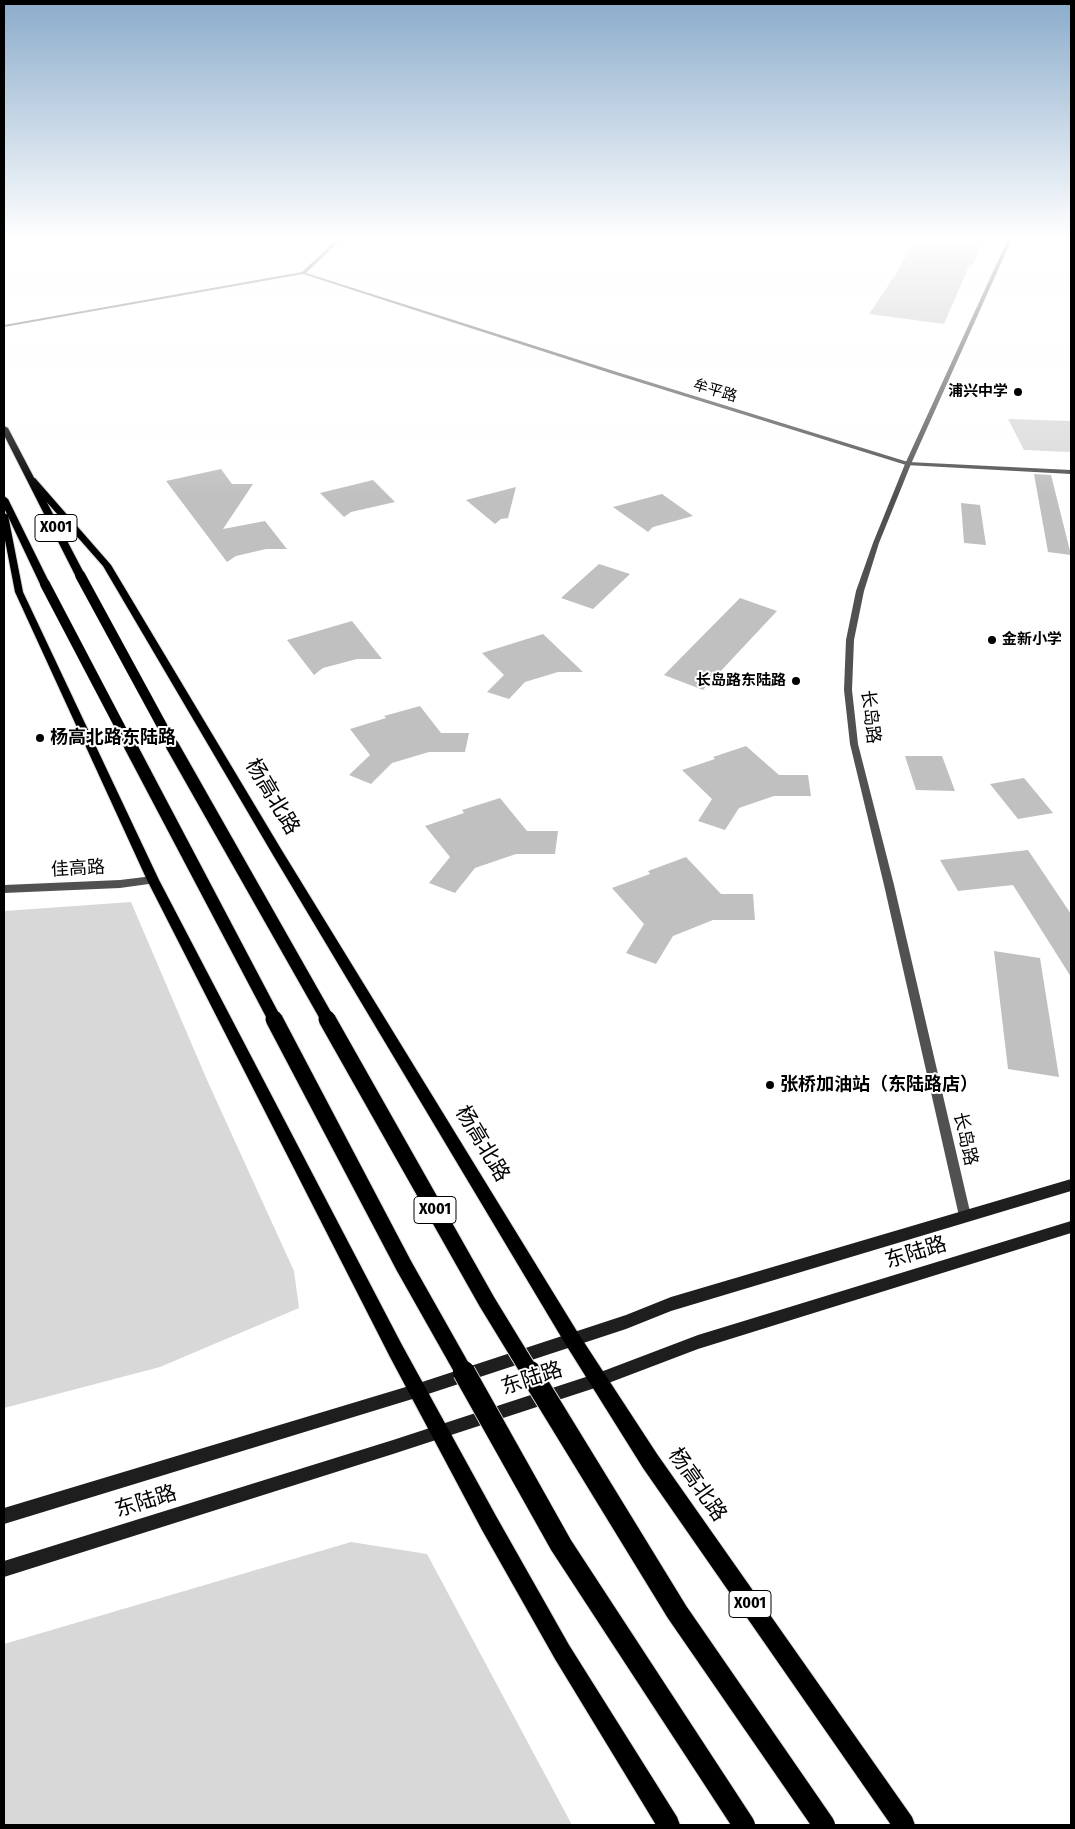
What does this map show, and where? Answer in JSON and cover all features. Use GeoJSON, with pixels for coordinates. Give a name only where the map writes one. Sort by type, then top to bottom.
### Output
{"type":"FeatureCollection","features":[{"type":"Feature","properties":{"kind":"highway","name":"杨高北路"},"geometry":{"type":"LineString","coordinates":[[4,428],[141,691],[491,1309],[677,1612],[824,1825]]}},
{"type":"Feature","properties":{"kind":"highway","name":"X001"},"geometry":{"type":"LineString","coordinates":[[4,499],[45,584],[404,1266],[561,1545],[744,1825]]}},
{"type":"Feature","properties":{"kind":"main road","name":"杨高北路"},"geometry":{"type":"LineString","coordinates":[[32,480],[107,565],[277,852],[572,1339],[650,1461],[904,1825]]}},
{"type":"Feature","properties":{"kind":"main road","name":"X001"},"geometry":{"type":"LineString","coordinates":[[4,515],[19,592],[153,880],[293,1148],[396,1351],[419,1390],[438,1431],[562,1652],[670,1825]]}},
{"type":"Feature","properties":{"kind":"main road","name":"东陆路"},"geometry":{"type":"LineString","coordinates":[[4,1516],[419,1390],[626,1322],[671,1304],[1071,1185]]}},
{"type":"Feature","properties":{"kind":"main road","name":"东陆路"},"geometry":{"type":"LineString","coordinates":[[4,1568],[384,1450],[598,1380],[698,1342],[1071,1227]]}},
{"type":"Feature","properties":{"kind":"street","name":"牟平路"},"geometry":{"type":"LineString","coordinates":[[470,326],[908,464],[1071,472]]}},
{"type":"Feature","properties":{"kind":"street","name":"长岛路"},"geometry":{"type":"LineString","coordinates":[[965,1216],[889,886],[854,744],[848,690],[850,640],[860,591],[876,543],[908,464],[970,326]]}},
{"type":"Feature","properties":{"kind":"street","name":"佳高路"},"geometry":{"type":"LineString","coordinates":[[4,889],[120,884],[153,880]]}},
{"type":"Feature","properties":{"kind":"shaded area"},"geometry":{"type":"Polygon","coordinates":[[[1008,419],[1071,421],[1071,452],[1024,450],[1008,419]]]}},
{"type":"Feature","properties":{"kind":"shaded area"},"geometry":{"type":"Polygon","coordinates":[[[131,902],[207,1080],[294,1271],[299,1308],[160,1367],[4,1408],[4,911],[131,902]]]}},
{"type":"Feature","properties":{"kind":"shaded area"},"geometry":{"type":"Polygon","coordinates":[[[351,1542],[427,1554],[572,1825],[4,1825],[4,1644],[351,1542]]]}},
{"type":"Feature","properties":{"kind":"building"},"geometry":{"type":"Polygon","coordinates":[[[221,469],[232,484],[253,484],[223,529],[265,521],[287,549],[266,549],[236,556],[227,562],[166,481],[221,469]]]}},
{"type":"Feature","properties":{"kind":"building"},"geometry":{"type":"Polygon","coordinates":[[[1034,474],[1051,475],[1071,555],[1048,552],[1034,474]]]}},
{"type":"Feature","properties":{"kind":"building"},"geometry":{"type":"Polygon","coordinates":[[[373,480],[395,502],[351,512],[344,517],[320,493],[373,480]]]}},
{"type":"Feature","properties":{"kind":"building"},"geometry":{"type":"Polygon","coordinates":[[[516,487],[508,518],[501,519],[495,524],[466,500],[516,487]]]}},
{"type":"Feature","properties":{"kind":"building"},"geometry":{"type":"Polygon","coordinates":[[[662,494],[693,516],[653,527],[648,532],[613,507],[662,494]]]}},
{"type":"Feature","properties":{"kind":"building"},"geometry":{"type":"Polygon","coordinates":[[[961,503],[980,505],[986,545],[964,543],[961,503]]]}},
{"type":"Feature","properties":{"kind":"building"},"geometry":{"type":"Polygon","coordinates":[[[599,564],[630,574],[593,609],[561,598],[599,564]]]}},
{"type":"Feature","properties":{"kind":"building"},"geometry":{"type":"Polygon","coordinates":[[[740,598],[777,611],[703,690],[664,675],[740,598]]]}},
{"type":"Feature","properties":{"kind":"building"},"geometry":{"type":"Polygon","coordinates":[[[352,621],[382,659],[357,659],[323,668],[314,675],[287,640],[352,621]]]}},
{"type":"Feature","properties":{"kind":"building"},"geometry":{"type":"Polygon","coordinates":[[[543,634],[583,672],[558,672],[525,682],[509,699],[487,692],[504,675],[482,653],[543,634]]]}},
{"type":"Feature","properties":{"kind":"building"},"geometry":{"type":"Polygon","coordinates":[[[420,706],[441,733],[469,733],[465,752],[429,752],[392,763],[371,784],[349,775],[370,755],[350,729],[386,718],[384,716],[420,706]]]}},
{"type":"Feature","properties":{"kind":"building"},"geometry":{"type":"Polygon","coordinates":[[[746,746],[779,775],[808,775],[811,796],[774,796],[739,808],[725,830],[698,821],[712,799],[682,770],[746,746]]]}},
{"type":"Feature","properties":{"kind":"building"},"geometry":{"type":"Polygon","coordinates":[[[905,756],[942,756],[955,791],[916,790],[905,756]]]}},
{"type":"Feature","properties":{"kind":"building"},"geometry":{"type":"Polygon","coordinates":[[[1024,778],[1053,813],[1018,819],[990,784],[1024,778]]]}},
{"type":"Feature","properties":{"kind":"building"},"geometry":{"type":"Polygon","coordinates":[[[500,798],[527,831],[558,831],[555,854],[516,854],[475,868],[455,893],[429,883],[450,857],[425,826],[464,813],[462,810],[500,798]]]}},
{"type":"Feature","properties":{"kind":"building"},"geometry":{"type":"Polygon","coordinates":[[[1028,850],[1071,914],[1071,977],[1013,885],[958,891],[940,860],[1028,850]]]}},
{"type":"Feature","properties":{"kind":"building"},"geometry":{"type":"Polygon","coordinates":[[[686,857],[721,894],[753,894],[755,920],[713,920],[673,936],[656,964],[626,953],[644,924],[612,888],[650,874],[648,871],[686,857]]]}},
{"type":"Feature","properties":{"kind":"building"},"geometry":{"type":"Polygon","coordinates":[[[994,951],[1040,958],[1059,1077],[1008,1069],[994,951]]]}},
{"type":"Feature","properties":{"kind":"place","name":"浦兴中学"},"geometry":{"type":"Point","coordinates":[1018,392]}},
{"type":"Feature","properties":{"kind":"place","name":"金新小学"},"geometry":{"type":"Point","coordinates":[992,640]}},
{"type":"Feature","properties":{"kind":"place","name":"长岛路东陆路"},"geometry":{"type":"Point","coordinates":[796,681]}},
{"type":"Feature","properties":{"kind":"place","name":"杨高北路东陆路"},"geometry":{"type":"Point","coordinates":[40,738]}},
{"type":"Feature","properties":{"kind":"place","name":"张桥加油站（东陆路店）"},"geometry":{"type":"Point","coordinates":[770,1085]}}]}
